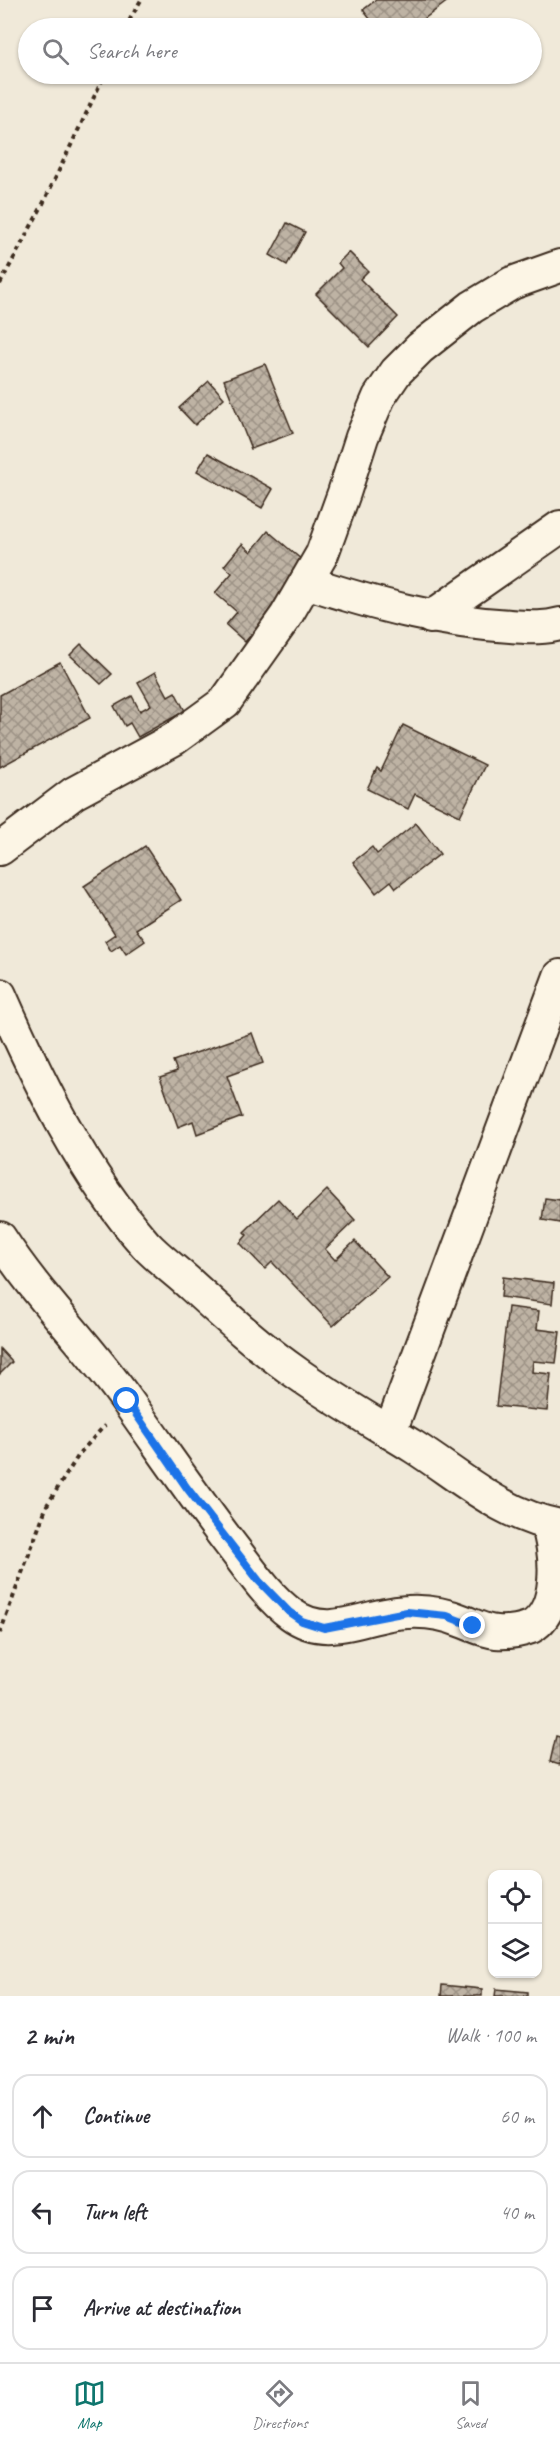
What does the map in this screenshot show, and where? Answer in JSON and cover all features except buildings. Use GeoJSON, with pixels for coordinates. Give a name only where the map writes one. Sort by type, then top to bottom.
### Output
{"type":"FeatureCollection","features":[{"type":"Feature","properties":{"kind":"street"},"geometry":{"type":"LineString","coordinates":[[0,849],[74,793],[174,739],[225,702],[260,656],[322,554],[362,438],[379,398],[396,372],[420,348],[472,307],[512,283],[560,266]]}},
{"type":"Feature","properties":{"kind":"street"},"geometry":{"type":"LineString","coordinates":[[431,616],[560,526]]}},
{"type":"Feature","properties":{"kind":"street"},"geometry":{"type":"LineString","coordinates":[[306,582],[368,602],[431,616],[548,628],[560,624]]}},
{"type":"Feature","properties":{"kind":"street"},"geometry":{"type":"LineString","coordinates":[[390,1432],[560,976]]}},
{"type":"Feature","properties":{"kind":"street"},"geometry":{"type":"LineString","coordinates":[[0,995],[35,1070],[91,1173],[147,1245],[212,1304],[297,1374],[496,1502],[553,1525],[559,1574],[558,1598],[552,1614],[536,1625],[513,1632],[495,1632],[447,1616],[407,1612],[324,1628],[312,1626],[289,1612],[259,1581],[187,1488],[127,1401],[23,1273],[0,1238]]}},
{"type":"Feature","properties":{"kind":"path"},"geometry":{"type":"LineString","coordinates":[[131,18],[141,0]]}},
{"type":"Feature","properties":{"kind":"path"},"geometry":{"type":"LineString","coordinates":[[0,284],[42,206],[100,84]]}},
{"type":"Feature","properties":{"kind":"path"},"geometry":{"type":"LineString","coordinates":[[0,1633],[52,1496],[80,1453],[127,1401]]}},
{"type":"Feature","properties":{"kind":"route"},"geometry":{"type":"LineString","coordinates":[[127,1401],[187,1488],[259,1581],[289,1612],[302,1621],[324,1628],[407,1612],[433,1613],[461,1620],[473,1626]]}}]}
